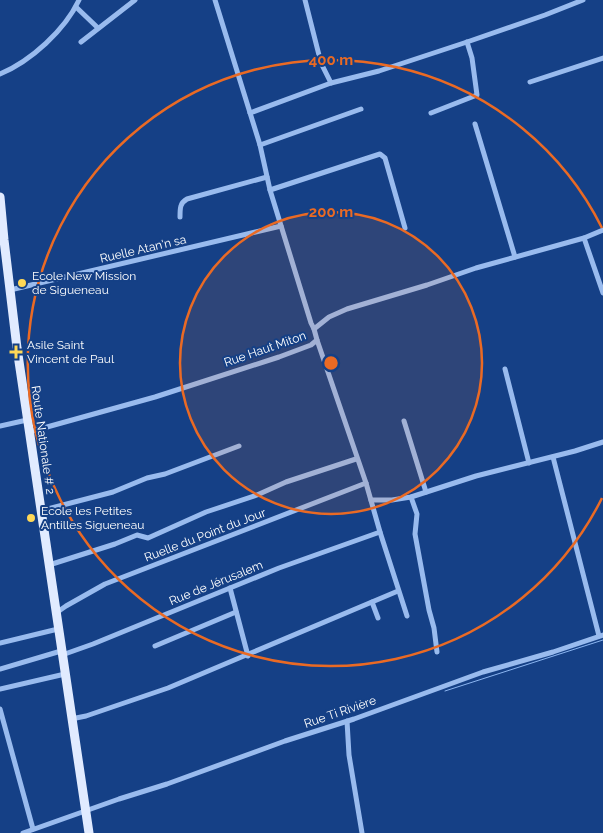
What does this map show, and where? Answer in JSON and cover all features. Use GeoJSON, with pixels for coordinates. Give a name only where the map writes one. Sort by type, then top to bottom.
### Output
{"type":"FeatureCollection","features":[{"type":"Feature","properties":{"kind":"main road","name":"Route Nationale # 2"},"geometry":{"type":"LineString","coordinates":[[0,197],[9,290],[40,512],[89,833]]}},
{"type":"Feature","properties":{"kind":"street"},"geometry":{"type":"LineString","coordinates":[[0,74],[37,51],[62,26],[79,0]]}},
{"type":"Feature","properties":{"kind":"street"},"geometry":{"type":"LineString","coordinates":[[81,42],[135,0]]}},
{"type":"Feature","properties":{"kind":"street"},"geometry":{"type":"LineString","coordinates":[[215,0],[260,145],[270,190],[314,329]]}},
{"type":"Feature","properties":{"kind":"street"},"geometry":{"type":"LineString","coordinates":[[305,0],[321,63],[331,83]]}},
{"type":"Feature","properties":{"kind":"street"},"geometry":{"type":"LineString","coordinates":[[250,113],[331,83],[379,71],[467,42],[583,0]]}},
{"type":"Feature","properties":{"kind":"street"},"geometry":{"type":"LineString","coordinates":[[76,7],[98,28]]}},
{"type":"Feature","properties":{"kind":"street"},"geometry":{"type":"LineString","coordinates":[[431,113],[477,95],[472,58],[467,42]]}},
{"type":"Feature","properties":{"kind":"street"},"geometry":{"type":"LineString","coordinates":[[530,82],[603,58]]}},
{"type":"Feature","properties":{"kind":"street"},"geometry":{"type":"LineString","coordinates":[[260,145],[360,109]]}},
{"type":"Feature","properties":{"kind":"street"},"geometry":{"type":"LineString","coordinates":[[475,124],[515,257]]}},
{"type":"Feature","properties":{"kind":"street"},"geometry":{"type":"LineString","coordinates":[[270,190],[380,154],[385,158],[405,228]]}},
{"type":"Feature","properties":{"kind":"street"},"geometry":{"type":"LineString","coordinates":[[180,217],[180,208],[187,199],[267,177]]}},
{"type":"Feature","properties":{"kind":"street","name":"Ruelle Atan'n sa"},"geometry":{"type":"LineString","coordinates":[[9,290],[281,226]]}},
{"type":"Feature","properties":{"kind":"street","name":"Rue Haut Miton"},"geometry":{"type":"LineString","coordinates":[[29,432],[155,397],[279,357],[311,345],[317,340],[314,329],[329,317],[347,309],[427,286],[476,268],[584,238],[603,230]]}},
{"type":"Feature","properties":{"kind":"street"},"geometry":{"type":"LineString","coordinates":[[584,238],[603,293]]}},
{"type":"Feature","properties":{"kind":"street"},"geometry":{"type":"LineString","coordinates":[[317,340],[356,459],[366,483],[407,616]]}},
{"type":"Feature","properties":{"kind":"street"},"geometry":{"type":"LineString","coordinates":[[505,369],[529,463]]}},
{"type":"Feature","properties":{"kind":"street"},"geometry":{"type":"LineString","coordinates":[[0,426],[28,420]]}},
{"type":"Feature","properties":{"kind":"street"},"geometry":{"type":"LineString","coordinates":[[404,421],[426,492]]}},
{"type":"Feature","properties":{"kind":"street"},"geometry":{"type":"LineString","coordinates":[[370,500],[392,500],[410,497],[476,476],[553,457],[603,442]]}},
{"type":"Feature","properties":{"kind":"street"},"geometry":{"type":"LineString","coordinates":[[40,512],[112,492],[239,446]]}},
{"type":"Feature","properties":{"kind":"street"},"geometry":{"type":"LineString","coordinates":[[553,457],[601,635]]}},
{"type":"Feature","properties":{"kind":"street"},"geometry":{"type":"LineString","coordinates":[[49,565],[137,535],[148,538],[206,512],[257,495],[286,482],[356,459]]}},
{"type":"Feature","properties":{"kind":"street","name":"Ruelle du Point du Jour"},"geometry":{"type":"LineString","coordinates":[[55,614],[105,584],[366,483]]}},
{"type":"Feature","properties":{"kind":"street"},"geometry":{"type":"LineString","coordinates":[[410,497],[417,514],[416,534],[437,652]]}},
{"type":"Feature","properties":{"kind":"street","name":"Rue de Jérusalem"},"geometry":{"type":"LineString","coordinates":[[0,669],[93,644],[279,568],[380,532]]}},
{"type":"Feature","properties":{"kind":"street"},"geometry":{"type":"LineString","coordinates":[[230,588],[248,656]]}},
{"type":"Feature","properties":{"kind":"street"},"geometry":{"type":"LineString","coordinates":[[71,719],[86,716],[168,688],[248,656],[398,591]]}},
{"type":"Feature","properties":{"kind":"street"},"geometry":{"type":"LineString","coordinates":[[372,602],[378,618]]}},
{"type":"Feature","properties":{"kind":"street"},"geometry":{"type":"LineString","coordinates":[[155,646],[236,612]]}},
{"type":"Feature","properties":{"kind":"street"},"geometry":{"type":"LineString","coordinates":[[0,643],[58,629]]}},
{"type":"Feature","properties":{"kind":"street","name":"Rue Ti Rivière"},"geometry":{"type":"LineString","coordinates":[[23,833],[483,672],[553,652],[601,635]]}},
{"type":"Feature","properties":{"kind":"street"},"geometry":{"type":"LineString","coordinates":[[0,689],[64,674]]}},
{"type":"Feature","properties":{"kind":"street"},"geometry":{"type":"LineString","coordinates":[[0,710],[33,829]]}},
{"type":"Feature","properties":{"kind":"street"},"geometry":{"type":"LineString","coordinates":[[347,721],[349,755],[362,833]]}},
{"type":"Feature","properties":{"kind":"waterway"},"geometry":{"type":"LineString","coordinates":[[445,691],[603,640]]}},
{"type":"Feature","properties":{"kind":"place","name":"Ecole New Mission de Sigueneau"},"geometry":{"type":"Point","coordinates":[22,283]}},
{"type":"Feature","properties":{"kind":"place","name":"Asile Saint Vincent de Paul"},"geometry":{"type":"Point","coordinates":[16,352]}},
{"type":"Feature","properties":{"kind":"place","name":"Ecole les Petites Antilles Sigueneau"},"geometry":{"type":"Point","coordinates":[31,518]}}]}
